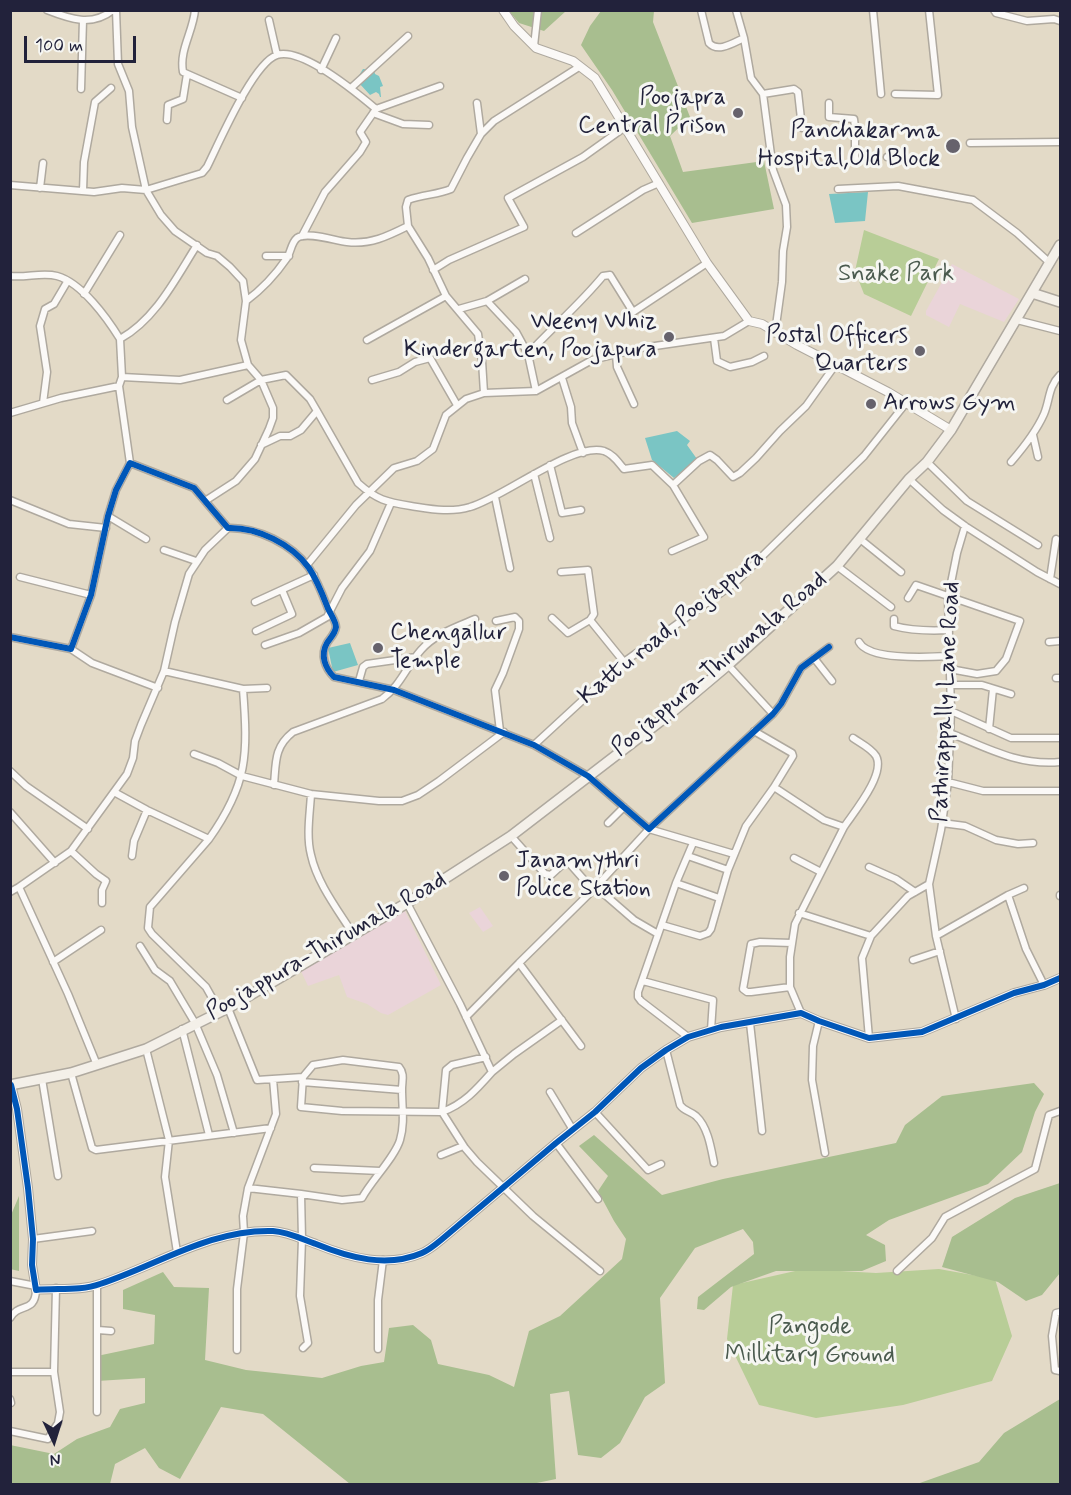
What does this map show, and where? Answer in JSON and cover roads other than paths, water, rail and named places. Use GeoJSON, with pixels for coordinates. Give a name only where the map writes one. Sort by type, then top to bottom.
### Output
{"type":"FeatureCollection","features":[{"type":"Feature","properties":{"kind":"main road","name":"Poojappura-Thirumala Road"},"geometry":{"type":"LineString","coordinates":[[11,1085],[71,1073],[146,1049],[224,1010],[407,903],[511,836],[671,713],[728,665],[837,566],[909,479],[927,462],[951,430],[1060,245]]}},
{"type":"Feature","properties":{"kind":"main road"},"geometry":{"type":"LineString","coordinates":[[1032,293],[1060,302]]}},
{"type":"Feature","properties":{"kind":"street"},"geometry":{"type":"LineString","coordinates":[[47,10],[95,21],[114,10]]}},
{"type":"Feature","properties":{"kind":"street"},"geometry":{"type":"LineString","coordinates":[[114,10],[118,64],[129,91],[132,127],[146,190],[161,215],[175,231],[223,261],[243,281],[246,301],[241,340],[248,365],[261,380],[271,401],[273,418],[255,459],[236,481],[205,501]]}},
{"type":"Feature","properties":{"kind":"street"},"geometry":{"type":"LineString","coordinates":[[195,10],[191,31],[181,59],[183,72],[242,98]]}},
{"type":"Feature","properties":{"kind":"street"},"geometry":{"type":"LineString","coordinates":[[503,10],[514,26],[534,46],[573,61],[595,78],[707,263],[749,321],[762,324],[951,430]]}},
{"type":"Feature","properties":{"kind":"street"},"geometry":{"type":"LineString","coordinates":[[534,46],[538,10]]}},
{"type":"Feature","properties":{"kind":"street"},"geometry":{"type":"LineString","coordinates":[[701,10],[708,43],[712,46],[720,48],[744,38]]}},
{"type":"Feature","properties":{"kind":"street"},"geometry":{"type":"LineString","coordinates":[[736,10],[751,78],[763,94],[773,170],[786,205],[787,227],[775,333]]}},
{"type":"Feature","properties":{"kind":"street"},"geometry":{"type":"LineString","coordinates":[[873,10],[880,94]]}},
{"type":"Feature","properties":{"kind":"street"},"geometry":{"type":"LineString","coordinates":[[895,94],[938,95],[929,10]]}},
{"type":"Feature","properties":{"kind":"street"},"geometry":{"type":"LineString","coordinates":[[994,10],[996,13],[1027,21],[1057,20],[1055,10]]}},
{"type":"Feature","properties":{"kind":"street"},"geometry":{"type":"LineString","coordinates":[[81,89],[83,20]]}},
{"type":"Feature","properties":{"kind":"street"},"geometry":{"type":"LineString","coordinates":[[269,21],[277,55]]}},
{"type":"Feature","properties":{"kind":"street"},"geometry":{"type":"LineString","coordinates":[[351,88],[408,36]]}},
{"type":"Feature","properties":{"kind":"street"},"geometry":{"type":"LineString","coordinates":[[321,70],[336,38]]}},
{"type":"Feature","properties":{"kind":"street"},"geometry":{"type":"LineString","coordinates":[[10,185],[94,192],[122,188],[146,190],[202,173],[260,67],[277,55],[287,54],[302,58],[351,88],[374,111],[404,124],[429,125]]}},
{"type":"Feature","properties":{"kind":"street"},"geometry":{"type":"LineString","coordinates":[[484,393],[483,361],[478,334],[446,296],[408,226],[406,207],[408,200],[422,195],[443,193],[451,189],[481,134],[494,121],[579,67]]}},
{"type":"Feature","properties":{"kind":"street"},"geometry":{"type":"LineString","coordinates":[[166,120],[168,105],[183,99],[187,74]]}},
{"type":"Feature","properties":{"kind":"street"},"geometry":{"type":"LineString","coordinates":[[302,236],[325,192],[366,142],[360,132],[374,111],[440,86]]}},
{"type":"Feature","properties":{"kind":"street"},"geometry":{"type":"LineString","coordinates":[[83,191],[84,162],[95,102],[111,88]]}},
{"type":"Feature","properties":{"kind":"street"},"geometry":{"type":"LineString","coordinates":[[763,94],[794,89],[798,92],[802,128]]}},
{"type":"Feature","properties":{"kind":"street"},"geometry":{"type":"LineString","coordinates":[[477,103],[481,134]]}},
{"type":"Feature","properties":{"kind":"street"},"geometry":{"type":"LineString","coordinates":[[829,103],[829,117],[854,119],[855,160]]}},
{"type":"Feature","properties":{"kind":"street"},"geometry":{"type":"LineString","coordinates":[[433,270],[449,260],[524,227],[508,198],[583,157],[625,127]]}},
{"type":"Feature","properties":{"kind":"street"},"geometry":{"type":"LineString","coordinates":[[970,143],[1060,142]]}},
{"type":"Feature","properties":{"kind":"street"},"geometry":{"type":"LineString","coordinates":[[887,156],[904,159]]}},
{"type":"Feature","properties":{"kind":"street"},"geometry":{"type":"LineString","coordinates":[[40,188],[43,163]]}},
{"type":"Feature","properties":{"kind":"street"},"geometry":{"type":"LineString","coordinates":[[576,233],[643,190],[659,183]]}},
{"type":"Feature","properties":{"kind":"street"},"geometry":{"type":"LineString","coordinates":[[838,189],[898,186],[973,200],[1017,233],[1050,263]]}},
{"type":"Feature","properties":{"kind":"street"},"geometry":{"type":"LineString","coordinates":[[246,301],[258,292],[289,256],[296,239],[302,236],[368,243],[408,226]]}},
{"type":"Feature","properties":{"kind":"street"},"geometry":{"type":"LineString","coordinates":[[84,294],[120,235]]}},
{"type":"Feature","properties":{"kind":"street"},"geometry":{"type":"LineString","coordinates":[[120,339],[135,331],[152,311],[173,284],[197,245]]}},
{"type":"Feature","properties":{"kind":"street"},"geometry":{"type":"LineString","coordinates":[[266,256],[289,256]]}},
{"type":"Feature","properties":{"kind":"street"},"geometry":{"type":"LineString","coordinates":[[528,354],[581,303],[603,276],[610,275],[615,280],[633,312],[707,263]]}},
{"type":"Feature","properties":{"kind":"street"},"geometry":{"type":"LineString","coordinates":[[10,276],[39,274],[59,277],[84,294],[110,322],[120,339],[122,376],[119,386],[130,463],[116,490],[91,595],[71,649]]}},
{"type":"Feature","properties":{"kind":"street"},"geometry":{"type":"LineString","coordinates":[[459,309],[487,301],[525,279]]}},
{"type":"Feature","properties":{"kind":"street"},"geometry":{"type":"LineString","coordinates":[[43,403],[47,372],[40,326],[45,309],[54,304],[67,282]]}},
{"type":"Feature","properties":{"kind":"street"},"geometry":{"type":"LineString","coordinates":[[367,340],[446,296]]}},
{"type":"Feature","properties":{"kind":"street"},"geometry":{"type":"LineString","coordinates":[[487,301],[516,332],[528,354],[536,391]]}},
{"type":"Feature","properties":{"kind":"street"},"geometry":{"type":"LineString","coordinates":[[1017,320],[1060,331]]}},
{"type":"Feature","properties":{"kind":"street"},"geometry":{"type":"LineString","coordinates":[[307,565],[356,505],[394,468],[417,461],[433,449],[446,415],[457,405],[484,393],[536,391],[592,360],[724,336],[749,321]]}},
{"type":"Feature","properties":{"kind":"street"},"geometry":{"type":"LineString","coordinates":[[714,338],[717,361],[730,367],[752,362],[764,356]]}},
{"type":"Feature","properties":{"kind":"street"},"geometry":{"type":"LineString","coordinates":[[616,354],[617,367],[634,404]]}},
{"type":"Feature","properties":{"kind":"street"},"geometry":{"type":"LineString","coordinates":[[372,380],[399,372],[415,362],[430,358],[457,405]]}},
{"type":"Feature","properties":{"kind":"street"},"geometry":{"type":"LineString","coordinates":[[673,485],[699,461],[710,455],[733,477],[740,473],[806,406],[836,364]]}},
{"type":"Feature","properties":{"kind":"street"},"geometry":{"type":"LineString","coordinates":[[122,376],[180,380],[248,365]]}},
{"type":"Feature","properties":{"kind":"street"},"geometry":{"type":"LineString","coordinates":[[228,400],[261,380],[286,375],[310,399],[358,483],[369,493],[391,503],[453,511],[472,507],[495,498],[559,460],[601,450],[614,456],[624,469],[652,465],[673,485],[704,537],[672,551]]}},
{"type":"Feature","properties":{"kind":"street"},"geometry":{"type":"LineString","coordinates":[[1011,462],[1032,435],[1045,412],[1048,393],[1060,375]]}},
{"type":"Feature","properties":{"kind":"street"},"geometry":{"type":"LineString","coordinates":[[562,378],[571,407],[572,423],[583,453]]}},
{"type":"Feature","properties":{"kind":"street"},"geometry":{"type":"LineString","coordinates":[[10,413],[119,386]]}},
{"type":"Feature","properties":{"kind":"street","name":"Kattu road, Poojappura"},"geometry":{"type":"LineString","coordinates":[[534,745],[624,662],[736,582],[864,456],[906,403]]}},
{"type":"Feature","properties":{"kind":"street"},"geometry":{"type":"LineString","coordinates":[[261,445],[301,430],[317,411]]}},
{"type":"Feature","properties":{"kind":"street"},"geometry":{"type":"LineString","coordinates":[[1032,435],[1038,458]]}},
{"type":"Feature","properties":{"kind":"street"},"geometry":{"type":"LineString","coordinates":[[927,462],[967,501],[1038,545]]}},
{"type":"Feature","properties":{"kind":"street"},"geometry":{"type":"LineString","coordinates":[[130,463],[194,488],[228,528]]}},
{"type":"Feature","properties":{"kind":"street"},"geometry":{"type":"LineString","coordinates":[[550,465],[562,513],[581,510]]}},
{"type":"Feature","properties":{"kind":"street"},"geometry":{"type":"LineString","coordinates":[[534,474],[550,538]]}},
{"type":"Feature","properties":{"kind":"street"},"geometry":{"type":"LineString","coordinates":[[909,479],[965,526],[1060,585]]}},
{"type":"Feature","properties":{"kind":"street"},"geometry":{"type":"LineString","coordinates":[[495,498],[510,568]]}},
{"type":"Feature","properties":{"kind":"street"},"geometry":{"type":"LineString","coordinates":[[10,500],[69,524],[106,528]]}},
{"type":"Feature","properties":{"kind":"street"},"geometry":{"type":"LineString","coordinates":[[265,645],[299,633],[327,616],[342,588],[370,551],[391,503]]}},
{"type":"Feature","properties":{"kind":"street"},"geometry":{"type":"LineString","coordinates":[[108,516],[146,539]]}},
{"type":"Feature","properties":{"kind":"street","name":"Pathirappally Lane Road"},"geometry":{"type":"LineString","coordinates":[[956,1019],[936,936],[929,884],[948,782],[951,711],[948,598],[965,526]]}},
{"type":"Feature","properties":{"kind":"street"},"geometry":{"type":"LineString","coordinates":[[10,892],[71,851],[127,774],[133,758],[135,741],[164,671],[189,574],[196,561],[228,528],[242,527],[285,546],[307,565],[314,575],[329,613],[336,624],[324,650],[327,670],[334,677],[394,690],[534,745],[588,776],[649,829],[734,854]]}},
{"type":"Feature","properties":{"kind":"street"},"geometry":{"type":"LineString","coordinates":[[860,539],[901,572]]}},
{"type":"Feature","properties":{"kind":"street"},"geometry":{"type":"LineString","coordinates":[[1050,579],[1056,539]]}},
{"type":"Feature","properties":{"kind":"street"},"geometry":{"type":"LineString","coordinates":[[164,550],[196,561]]}},
{"type":"Feature","properties":{"kind":"street"},"geometry":{"type":"LineString","coordinates":[[837,566],[891,607]]}},
{"type":"Feature","properties":{"kind":"street"},"geometry":{"type":"LineString","coordinates":[[552,618],[568,633],[590,620],[594,614],[588,570],[561,572]]}},
{"type":"Feature","properties":{"kind":"street"},"geometry":{"type":"LineString","coordinates":[[255,602],[314,575]]}},
{"type":"Feature","properties":{"kind":"street"},"geometry":{"type":"LineString","coordinates":[[20,577],[91,595]]}},
{"type":"Feature","properties":{"kind":"street"},"geometry":{"type":"LineString","coordinates":[[908,598],[916,585],[948,598],[1020,621],[1006,659],[996,671],[977,674],[950,669]]}},
{"type":"Feature","properties":{"kind":"street"},"geometry":{"type":"LineString","coordinates":[[256,631],[292,614],[282,590]]}},
{"type":"Feature","properties":{"kind":"street"},"geometry":{"type":"LineString","coordinates":[[496,621],[515,617],[519,621],[519,629],[495,690],[502,732]]}},
{"type":"Feature","properties":{"kind":"street"},"geometry":{"type":"LineString","coordinates":[[274,785],[281,742],[286,737],[293,732],[382,699],[394,690],[421,650],[435,638],[475,619]]}},
{"type":"Feature","properties":{"kind":"street"},"geometry":{"type":"LineString","coordinates":[[894,619],[894,626],[909,630],[949,630]]}},
{"type":"Feature","properties":{"kind":"street"},"geometry":{"type":"LineString","coordinates":[[590,620],[624,662]]}},
{"type":"Feature","properties":{"kind":"street"},"geometry":{"type":"LineString","coordinates":[[10,637],[71,649],[92,663],[158,688]]}},
{"type":"Feature","properties":{"kind":"street"},"geometry":{"type":"LineString","coordinates":[[1049,642],[1060,641]]}},
{"type":"Feature","properties":{"kind":"street"},"geometry":{"type":"LineString","coordinates":[[859,642],[865,649],[903,657],[950,656]]}},
{"type":"Feature","properties":{"kind":"street"},"geometry":{"type":"LineString","coordinates":[[466,1017],[595,889],[649,829],[773,714],[801,668],[829,647]]}},
{"type":"Feature","properties":{"kind":"street"},"geometry":{"type":"LineString","coordinates":[[359,681],[363,667],[367,664],[416,657]]}},
{"type":"Feature","properties":{"kind":"street"},"geometry":{"type":"LineString","coordinates":[[814,658],[832,681]]}},
{"type":"Feature","properties":{"kind":"street"},"geometry":{"type":"LineString","coordinates":[[728,665],[773,714]]}},
{"type":"Feature","properties":{"kind":"street"},"geometry":{"type":"LineString","coordinates":[[164,671],[243,689],[267,688]]}},
{"type":"Feature","properties":{"kind":"street"},"geometry":{"type":"LineString","coordinates":[[950,685],[982,685],[1011,694]]}},
{"type":"Feature","properties":{"kind":"street"},"geometry":{"type":"LineString","coordinates":[[243,689],[246,740],[242,776],[228,812],[209,839],[150,907],[148,928],[206,987],[224,1010],[257,1080],[303,1079],[402,1090]]}},
{"type":"Feature","properties":{"kind":"street"},"geometry":{"type":"LineString","coordinates":[[989,729],[993,689]]}},
{"type":"Feature","properties":{"kind":"street"},"geometry":{"type":"LineString","coordinates":[[951,711],[1011,738],[1060,738]]}},
{"type":"Feature","properties":{"kind":"street"},"geometry":{"type":"LineString","coordinates":[[662,924],[700,936],[705,935],[711,929],[728,870],[746,826],[793,756],[792,753],[754,731]]}},
{"type":"Feature","properties":{"kind":"street"},"geometry":{"type":"LineString","coordinates":[[194,754],[218,763],[242,776],[311,794],[402,801],[418,795],[439,781],[502,732]]}},
{"type":"Feature","properties":{"kind":"street"},"geometry":{"type":"LineString","coordinates":[[950,733],[1014,759],[1035,763],[1060,762]]}},
{"type":"Feature","properties":{"kind":"street"},"geometry":{"type":"LineString","coordinates":[[801,1013],[790,987],[795,924],[844,827],[874,781],[878,770],[876,757],[853,738]]}},
{"type":"Feature","properties":{"kind":"street"},"geometry":{"type":"LineString","coordinates":[[10,771],[39,796],[88,829]]}},
{"type":"Feature","properties":{"kind":"street"},"geometry":{"type":"LineString","coordinates":[[948,782],[983,791],[1060,791]]}},
{"type":"Feature","properties":{"kind":"street"},"geometry":{"type":"LineString","coordinates":[[774,787],[824,820],[844,827]]}},
{"type":"Feature","properties":{"kind":"street"},"geometry":{"type":"LineString","coordinates":[[114,792],[209,839]]}},
{"type":"Feature","properties":{"kind":"street"},"geometry":{"type":"LineString","coordinates":[[311,794],[309,847],[311,857],[324,887],[353,934]]}},
{"type":"Feature","properties":{"kind":"street"},"geometry":{"type":"LineString","coordinates":[[608,823],[624,807]]}},
{"type":"Feature","properties":{"kind":"street"},"geometry":{"type":"LineString","coordinates":[[132,856],[134,842],[147,810]]}},
{"type":"Feature","properties":{"kind":"street"},"geometry":{"type":"LineString","coordinates":[[10,812],[54,863]]}},
{"type":"Feature","properties":{"kind":"street"},"geometry":{"type":"LineString","coordinates":[[942,823],[965,826],[996,840],[1034,843]]}},
{"type":"Feature","properties":{"kind":"street"},"geometry":{"type":"LineString","coordinates":[[511,836],[545,874],[554,874],[564,863],[570,864],[595,889],[634,920],[658,934]]}},
{"type":"Feature","properties":{"kind":"street"},"geometry":{"type":"LineString","coordinates":[[688,1036],[638,997],[638,992],[676,883],[693,843]]}},
{"type":"Feature","properties":{"kind":"street"},"geometry":{"type":"LineString","coordinates":[[71,851],[106,881],[102,890],[102,903]]}},
{"type":"Feature","properties":{"kind":"street"},"geometry":{"type":"LineString","coordinates":[[688,856],[728,870]]}},
{"type":"Feature","properties":{"kind":"street"},"geometry":{"type":"LineString","coordinates":[[794,858],[820,872]]}},
{"type":"Feature","properties":{"kind":"street"},"geometry":{"type":"LineString","coordinates":[[869,867],[897,879],[915,892]]}},
{"type":"Feature","properties":{"kind":"street"},"geometry":{"type":"LineString","coordinates":[[676,883],[719,898]]}},
{"type":"Feature","properties":{"kind":"street"},"geometry":{"type":"LineString","coordinates":[[869,1038],[862,958],[871,936],[908,896],[929,884]]}},
{"type":"Feature","properties":{"kind":"street"},"geometry":{"type":"LineString","coordinates":[[19,887],[97,1065]]}},
{"type":"Feature","properties":{"kind":"street"},"geometry":{"type":"LineString","coordinates":[[936,936],[1024,888]]}},
{"type":"Feature","properties":{"kind":"street"},"geometry":{"type":"LineString","coordinates":[[1008,895],[1026,949],[1044,985]]}},
{"type":"Feature","properties":{"kind":"street"},"geometry":{"type":"LineString","coordinates":[[407,903],[492,1072]]}},
{"type":"Feature","properties":{"kind":"street"},"geometry":{"type":"LineString","coordinates":[[799,914],[871,936]]}},
{"type":"Feature","properties":{"kind":"street"},"geometry":{"type":"LineString","coordinates":[[53,962],[101,930]]}},
{"type":"Feature","properties":{"kind":"street"},"geometry":{"type":"LineString","coordinates":[[790,987],[751,992],[743,989],[751,944],[792,943]]}},
{"type":"Feature","properties":{"kind":"street"},"geometry":{"type":"LineString","coordinates":[[140,946],[155,970],[170,981],[195,1023],[217,1075],[234,1133]]}},
{"type":"Feature","properties":{"kind":"street"},"geometry":{"type":"LineString","coordinates":[[913,960],[940,951]]}},
{"type":"Feature","properties":{"kind":"street"},"geometry":{"type":"LineString","coordinates":[[519,963],[581,1046]]}},
{"type":"Feature","properties":{"kind":"street"},"geometry":{"type":"LineString","coordinates":[[10,1281],[36,1288],[97,1286],[217,1237],[244,1233],[274,1231],[289,1233],[341,1254],[368,1260],[399,1260],[424,1253],[595,1112],[641,1068],[688,1036],[801,1013],[819,1022],[869,1038],[922,1032],[1014,993],[1060,978]]}},
{"type":"Feature","properties":{"kind":"street"},"geometry":{"type":"LineString","coordinates":[[643,981],[713,1000],[711,1030]]}},
{"type":"Feature","properties":{"kind":"street"},"geometry":{"type":"LineString","coordinates":[[248,1188],[342,1200],[362,1198],[400,1142],[404,1112],[403,1074],[399,1067],[353,1060],[313,1065],[303,1079],[300,1107],[342,1111],[404,1112],[442,1112],[455,1107],[472,1094],[492,1072],[562,1020]]}},
{"type":"Feature","properties":{"kind":"street"},"geometry":{"type":"LineString","coordinates":[[819,1022],[813,1046],[812,1080],[825,1153]]}},
{"type":"Feature","properties":{"kind":"street"},"geometry":{"type":"LineString","coordinates":[[750,1023],[762,1131]]}},
{"type":"Feature","properties":{"kind":"street"},"geometry":{"type":"LineString","coordinates":[[182,1029],[209,1135]]}},
{"type":"Feature","properties":{"kind":"street"},"geometry":{"type":"LineString","coordinates":[[146,1049],[169,1140],[165,1177],[177,1252]]}},
{"type":"Feature","properties":{"kind":"street"},"geometry":{"type":"LineString","coordinates":[[666,1050],[680,1105],[698,1118],[706,1132],[714,1163]]}},
{"type":"Feature","properties":{"kind":"street"},"geometry":{"type":"LineString","coordinates":[[486,1057],[452,1065],[446,1070],[442,1112],[477,1162],[533,1216],[600,1271]]}},
{"type":"Feature","properties":{"kind":"street"},"geometry":{"type":"LineString","coordinates":[[71,1073],[92,1148],[103,1150],[271,1128]]}},
{"type":"Feature","properties":{"kind":"street"},"geometry":{"type":"LineString","coordinates":[[42,1079],[58,1176]]}},
{"type":"Feature","properties":{"kind":"street"},"geometry":{"type":"LineString","coordinates":[[237,1350],[237,1289],[244,1233],[243,1216],[248,1188],[276,1114],[273,1079]]}},
{"type":"Feature","properties":{"kind":"street"},"geometry":{"type":"LineString","coordinates":[[10,1318],[19,1308],[32,1305],[36,1298],[32,1265],[33,1239],[17,1108],[11,1085]]}},
{"type":"Feature","properties":{"kind":"street"},"geometry":{"type":"LineString","coordinates":[[550,1092],[573,1130]]}},
{"type":"Feature","properties":{"kind":"street"},"geometry":{"type":"LineString","coordinates":[[897,1272],[932,1238],[945,1217],[1035,1169],[1049,1115],[1060,1111]]}},
{"type":"Feature","properties":{"kind":"street"},"geometry":{"type":"LineString","coordinates":[[595,1112],[648,1170],[661,1164]]}},
{"type":"Feature","properties":{"kind":"street"},"geometry":{"type":"LineString","coordinates":[[556,1143],[598,1199]]}},
{"type":"Feature","properties":{"kind":"street"},"geometry":{"type":"LineString","coordinates":[[441,1155],[464,1146]]}},
{"type":"Feature","properties":{"kind":"street"},"geometry":{"type":"LineString","coordinates":[[314,1168],[380,1170]]}},
{"type":"Feature","properties":{"kind":"street"},"geometry":{"type":"LineString","coordinates":[[301,1194],[300,1296],[308,1343],[303,1348]]}},
{"type":"Feature","properties":{"kind":"street"},"geometry":{"type":"LineString","coordinates":[[33,1239],[93,1231]]}},
{"type":"Feature","properties":{"kind":"street"},"geometry":{"type":"LineString","coordinates":[[378,1349],[378,1300],[383,1260]]}},
{"type":"Feature","properties":{"kind":"street"},"geometry":{"type":"LineString","coordinates":[[97,1286],[97,1412]]}},
{"type":"Feature","properties":{"kind":"street"},"geometry":{"type":"LineString","coordinates":[[10,1431],[48,1439],[58,1423],[60,1412],[54,1372],[56,1288]]}},
{"type":"Feature","properties":{"kind":"street"},"geometry":{"type":"LineString","coordinates":[[1060,1312],[1056,1313],[1052,1336],[1055,1370],[1060,1371]]}},
{"type":"Feature","properties":{"kind":"street"},"geometry":{"type":"LineString","coordinates":[[98,1330],[111,1331]]}},
{"type":"Feature","properties":{"kind":"street"},"geometry":{"type":"LineString","coordinates":[[10,1372],[54,1372]]}},
{"type":"Feature","properties":{"kind":"water"},"geometry":{"type":"Polygon","coordinates":[[[363,69],[374,70],[379,76],[383,86],[380,87],[381,97],[376,92],[370,95],[359,83],[358,77],[363,69]]]}},
{"type":"Feature","properties":{"kind":"water"},"geometry":{"type":"Polygon","coordinates":[[[868,192],[865,221],[835,223],[829,194],[868,192]]]}},
{"type":"Feature","properties":{"kind":"water"},"geometry":{"type":"Polygon","coordinates":[[[677,431],[690,441],[687,445],[697,459],[674,478],[652,460],[645,438],[677,431]]]}},
{"type":"Feature","properties":{"kind":"water"},"geometry":{"type":"Polygon","coordinates":[[[350,643],[358,665],[333,672],[328,648],[350,643]]]}},
{"type":"Feature","properties":{"kind":"place","name":"Poojapra Central Prison"},"geometry":{"type":"Point","coordinates":[738,113]}},
{"type":"Feature","properties":{"kind":"place","name":"Panchakarma Hospital,Old Block"},"geometry":{"type":"Point","coordinates":[953,146]}},
{"type":"Feature","properties":{"kind":"place","name":"Weeny Whiz Kindergarten, Poojapura"},"geometry":{"type":"Point","coordinates":[669,337]}},
{"type":"Feature","properties":{"kind":"place","name":"Postal Officers Quarters"},"geometry":{"type":"Point","coordinates":[920,351]}},
{"type":"Feature","properties":{"kind":"place","name":"Arrows Gym"},"geometry":{"type":"Point","coordinates":[871,404]}},
{"type":"Feature","properties":{"kind":"place","name":"Chengallur Temple"},"geometry":{"type":"Point","coordinates":[378,648]}},
{"type":"Feature","properties":{"kind":"place","name":"Janamythri Police Station"},"geometry":{"type":"Point","coordinates":[504,876]}},
{"type":"Feature","properties":{"kind":"park label","name":"Snake Park"},"geometry":{"type":"Point","coordinates":[896,275]}},
{"type":"Feature","properties":{"kind":"park label","name":"Pangode Millitary Ground"},"geometry":{"type":"Point","coordinates":[810,1342]}}]}
